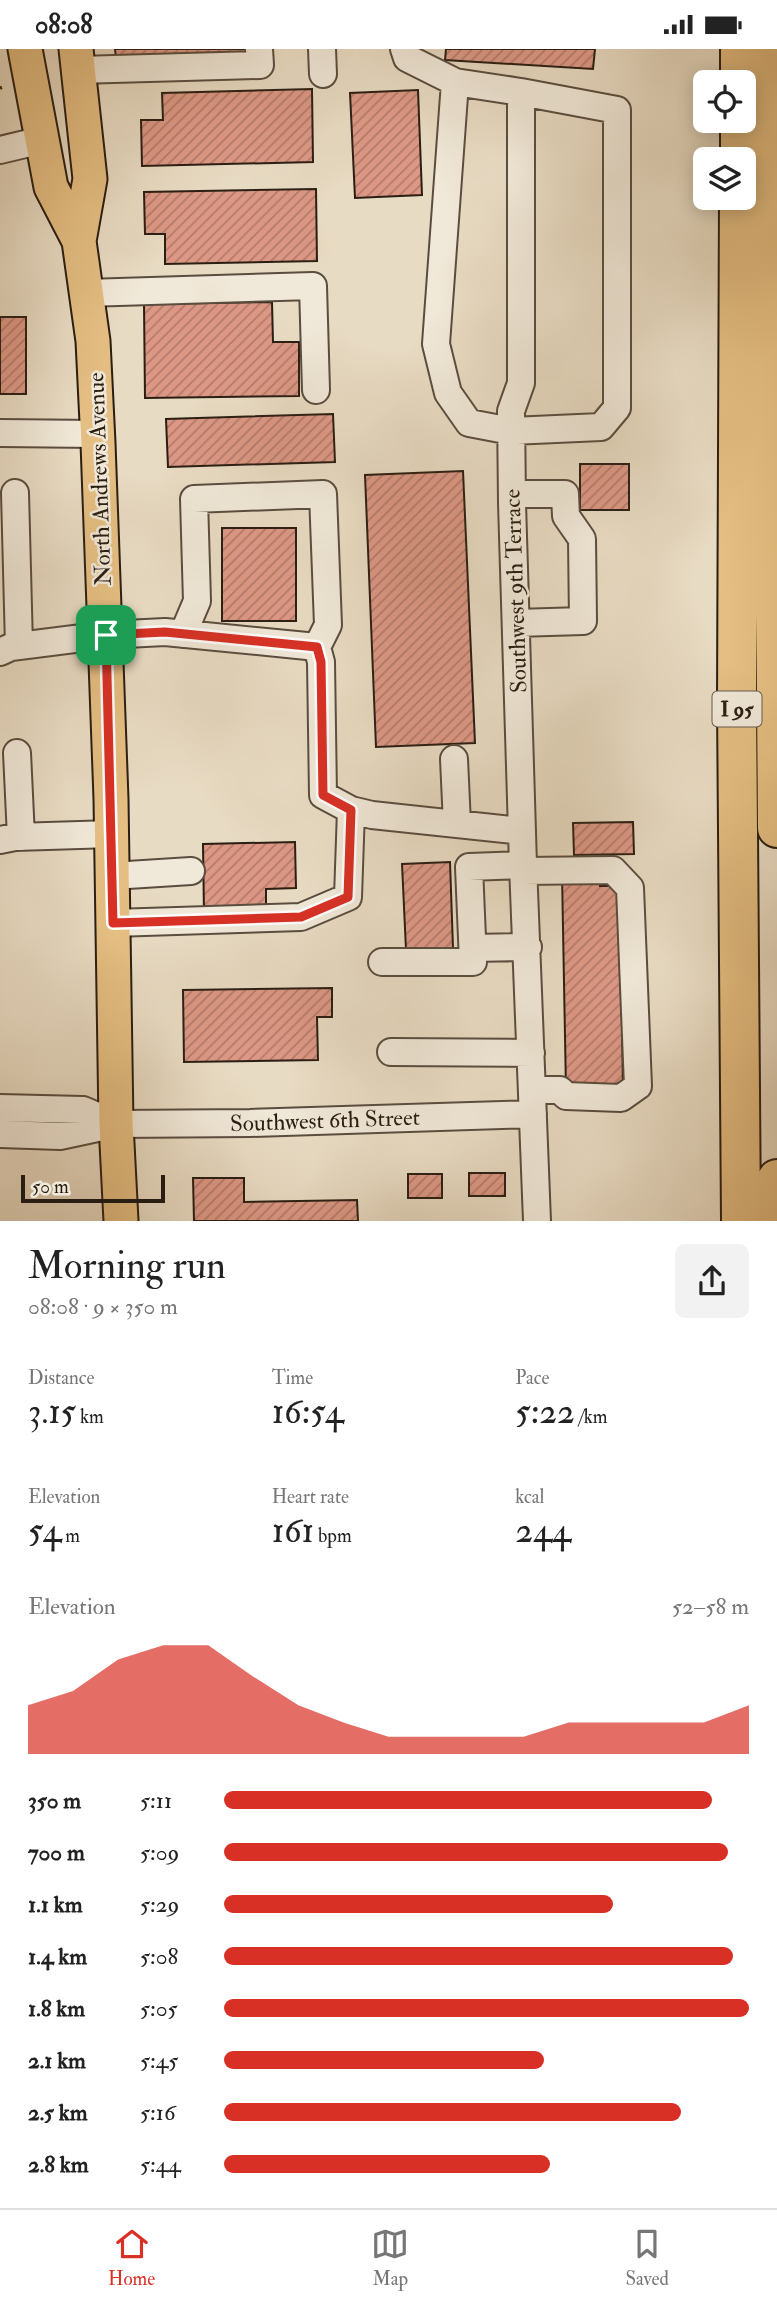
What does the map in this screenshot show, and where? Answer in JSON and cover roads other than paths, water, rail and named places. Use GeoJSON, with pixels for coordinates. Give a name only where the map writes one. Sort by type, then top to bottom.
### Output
{"type":"FeatureCollection","features":[{"type":"Feature","properties":{"kind":"highway"},"geometry":{"type":"LineString","coordinates":[[740,49],[740,70]]}},
{"type":"Feature","properties":{"kind":"highway"},"geometry":{"type":"LineString","coordinates":[[771,49],[777,828]]}},
{"type":"Feature","properties":{"kind":"highway","name":"I 95"},"geometry":{"type":"LineString","coordinates":[[739,210],[737,716],[741,1221]]}},
{"type":"Feature","properties":{"kind":"highway"},"geometry":{"type":"LineString","coordinates":[[772,1221],[777,1179]]}},
{"type":"Feature","properties":{"kind":"main road","name":"North Andrews Avenue"},"geometry":{"type":"LineString","coordinates":[[25,49],[51,187],[79,241]]}},
{"type":"Feature","properties":{"kind":"main road","name":"North Andrews Avenue"},"geometry":{"type":"LineString","coordinates":[[77,59],[90,179],[79,241],[93,341],[106,635],[116,1124],[121,1221]]}},
{"type":"Feature","properties":{"kind":"street"},"geometry":{"type":"LineString","coordinates":[[77,59],[260,65],[259,49]]}},
{"type":"Feature","properties":{"kind":"street"},"geometry":{"type":"LineString","coordinates":[[404,49],[407,58],[455,82],[617,110],[617,408],[601,427],[511,431],[469,423],[448,393],[436,344],[455,82]]}},
{"type":"Feature","properties":{"kind":"street","name":"Southwest 9th Terrace"},"geometry":{"type":"LineString","coordinates":[[521,92],[521,383],[511,411],[511,431],[523,868],[537,1221]]}},
{"type":"Feature","properties":{"kind":"street"},"geometry":{"type":"LineString","coordinates":[[0,150],[41,140]]}},
{"type":"Feature","properties":{"kind":"street"},"geometry":{"type":"LineString","coordinates":[[86,293],[313,286],[316,390]]}},
{"type":"Feature","properties":{"kind":"street"},"geometry":{"type":"LineString","coordinates":[[0,433],[97,434]]}},
{"type":"Feature","properties":{"kind":"street"},"geometry":{"type":"LineString","coordinates":[[15,493],[9,649],[106,635],[165,632],[317,647]]}},
{"type":"Feature","properties":{"kind":"street"},"geometry":{"type":"LineString","coordinates":[[183,634],[197,601],[194,499],[323,494],[328,625],[317,647],[321,662],[323,795],[351,810],[372,815],[522,831]]}},
{"type":"Feature","properties":{"kind":"street"},"geometry":{"type":"LineString","coordinates":[[512,494],[565,494],[566,516],[582,539],[583,621],[516,623]]}},
{"type":"Feature","properties":{"kind":"street"},"geometry":{"type":"LineString","coordinates":[[17,753],[10,838],[111,834]]}},
{"type":"Feature","properties":{"kind":"street"},"geometry":{"type":"LineString","coordinates":[[454,759],[457,824]]}},
{"type":"Feature","properties":{"kind":"street"},"geometry":{"type":"LineString","coordinates":[[113,923],[301,917],[348,897],[351,810]]}},
{"type":"Feature","properties":{"kind":"street"},"geometry":{"type":"LineString","coordinates":[[382,962],[473,961],[469,867],[523,868]]}},
{"type":"Feature","properties":{"kind":"street","name":"Southwest 6th Street"},"geometry":{"type":"LineString","coordinates":[[0,1134],[60,1136],[116,1124],[250,1123],[533,1102],[560,1090],[566,1096],[621,1098],[638,1086],[630,888],[612,870],[523,868]]}},
{"type":"Feature","properties":{"kind":"street"},"geometry":{"type":"LineString","coordinates":[[112,876],[191,871]]}},
{"type":"Feature","properties":{"kind":"street"},"geometry":{"type":"LineString","coordinates":[[472,948],[528,947]]}},
{"type":"Feature","properties":{"kind":"street"},"geometry":{"type":"LineString","coordinates":[[391,1052],[531,1053]]}},
{"type":"Feature","properties":{"kind":"street","name":"Southwest 6th Street"},"geometry":{"type":"LineString","coordinates":[[0,1108],[83,1110],[116,1124]]}}]}
